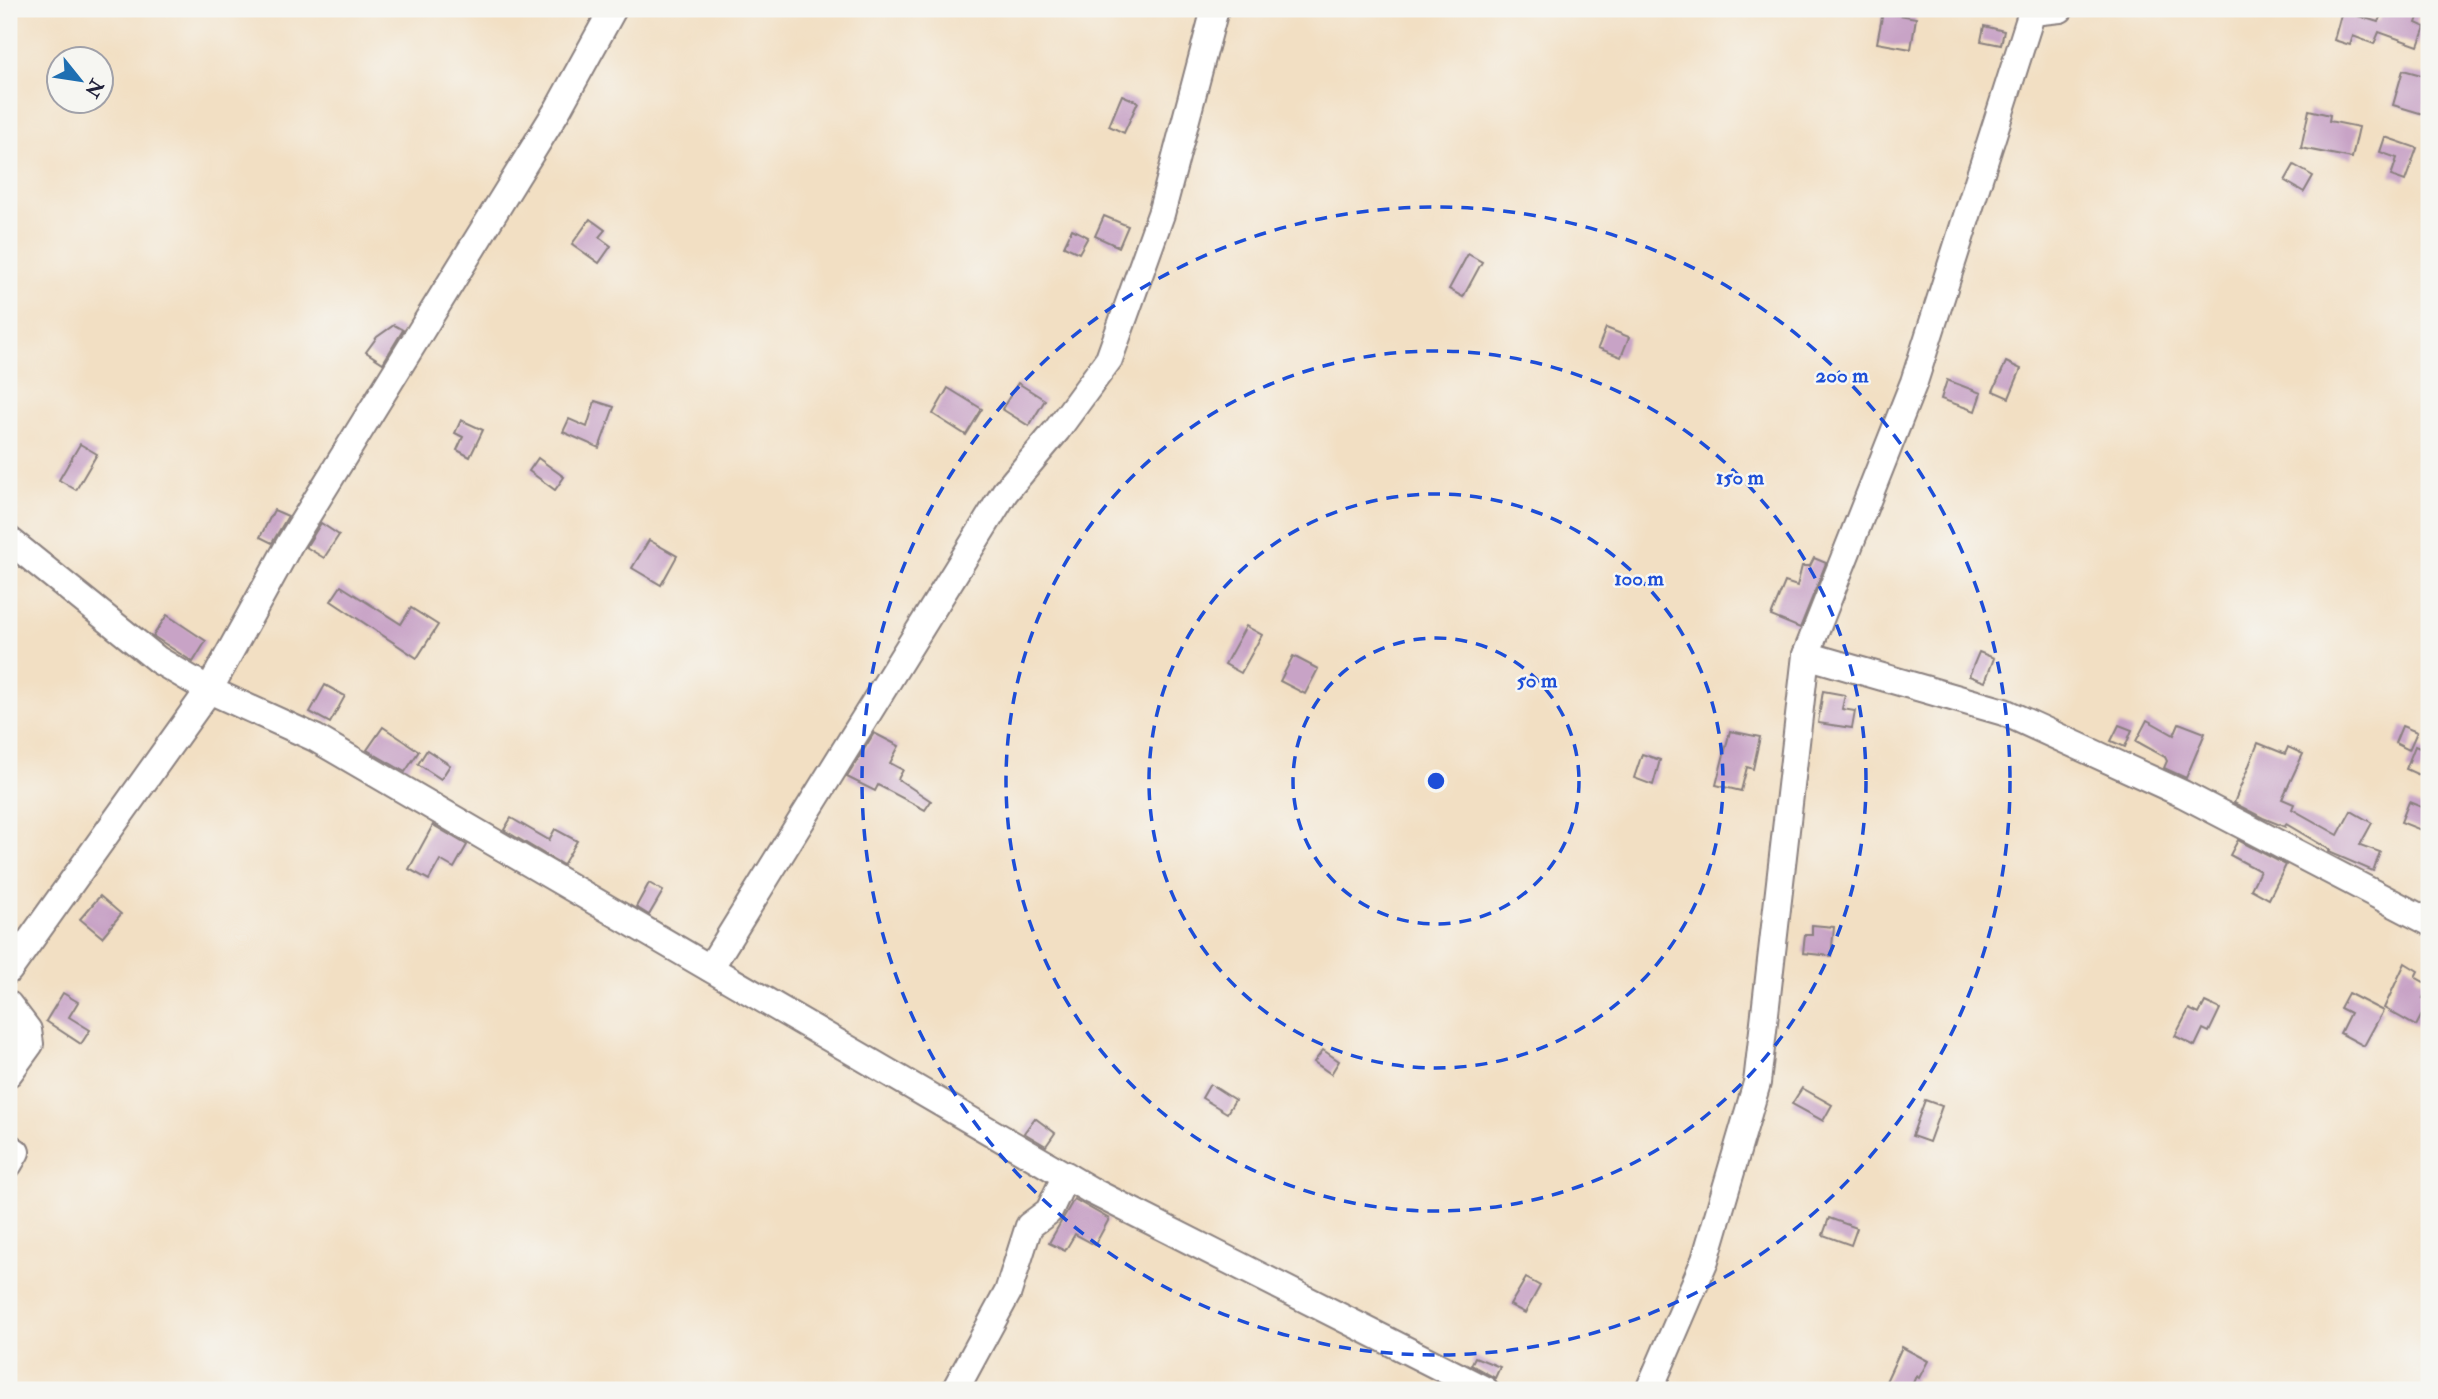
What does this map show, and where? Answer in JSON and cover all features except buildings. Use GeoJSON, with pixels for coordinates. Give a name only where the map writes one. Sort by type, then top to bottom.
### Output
{"type":"FeatureCollection","features":[{"type":"Feature","properties":{"kind":"street"},"geometry":{"type":"LineString","coordinates":[[9,970],[209,690],[290,543],[558,109],[613,9]]}},
{"type":"Feature","properties":{"kind":"street"},"geometry":{"type":"LineString","coordinates":[[710,968],[1004,492],[1058,430],[1109,359],[1161,214],[1215,9]]}},
{"type":"Feature","properties":{"kind":"street"},"geometry":{"type":"LineString","coordinates":[[1649,1390],[1705,1260],[1757,1083],[1806,655],[1914,382],[2032,12],[2060,9]]}},
{"type":"Feature","properties":{"kind":"street"},"geometry":{"type":"LineString","coordinates":[[9,540],[158,660],[209,690],[315,738],[1066,1175],[1485,1390]]}},
{"type":"Feature","properties":{"kind":"street"},"geometry":{"type":"LineString","coordinates":[[1806,655],[2004,712],[2183,794],[2429,922]]}},
{"type":"Feature","properties":{"kind":"street"},"geometry":{"type":"LineString","coordinates":[[9,1005],[28,1030],[30,1044],[9,1073]]}},
{"type":"Feature","properties":{"kind":"street"},"geometry":{"type":"LineString","coordinates":[[9,1147],[16,1152],[9,1164]]}},
{"type":"Feature","properties":{"kind":"street"},"geometry":{"type":"LineString","coordinates":[[955,1390],[1008,1292],[1030,1226],[1049,1211],[1066,1175]]}}]}
